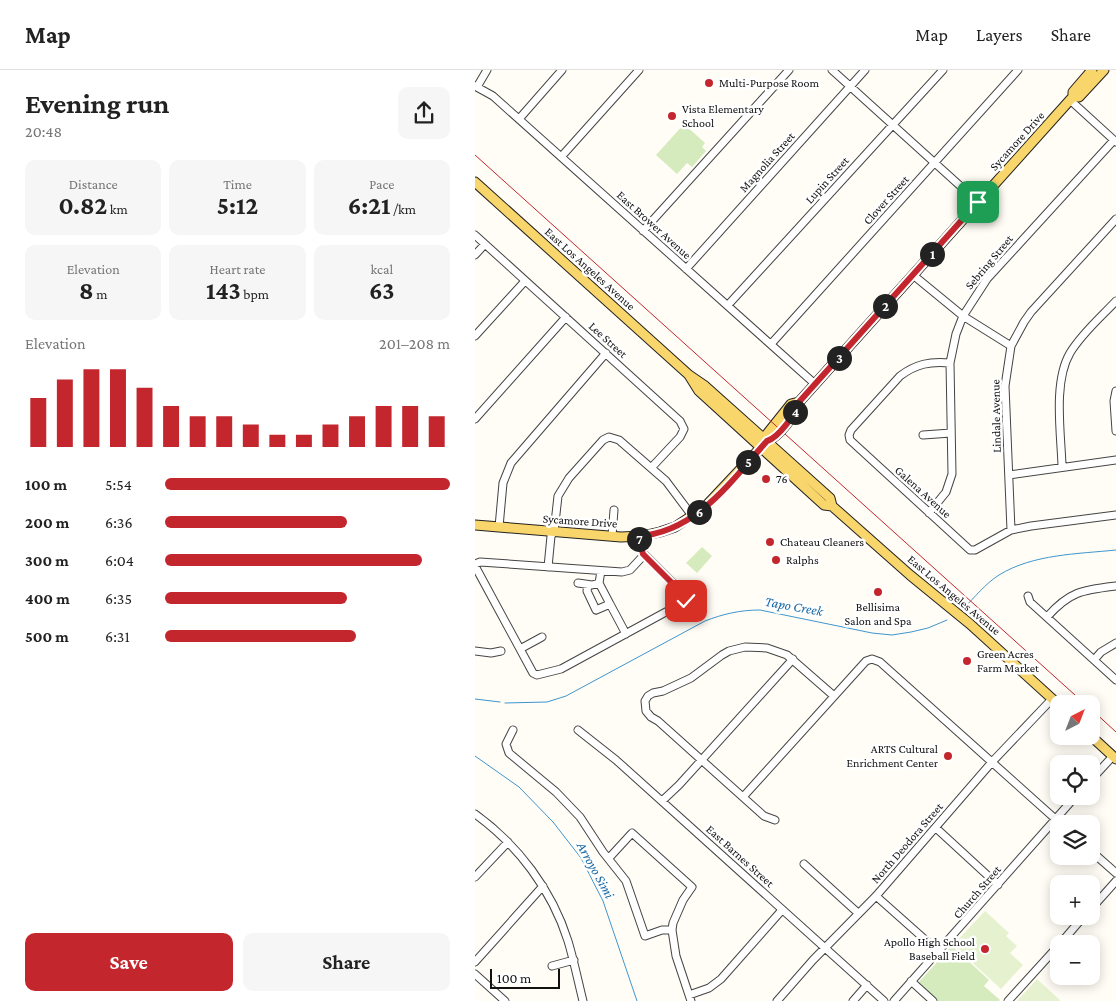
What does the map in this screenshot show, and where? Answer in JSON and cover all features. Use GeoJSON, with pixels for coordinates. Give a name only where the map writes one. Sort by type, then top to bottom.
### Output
{"type":"FeatureCollection","features":[{"type":"Feature","properties":{"kind":"main road","name":"Sycamore Drive"},"geometry":{"type":"LineString","coordinates":[[1072,99],[1073,92],[1092,70]]}},
{"type":"Feature","properties":{"kind":"main road","name":"Sycamore Drive"},"geometry":{"type":"LineString","coordinates":[[475,525],[612,536],[638,536],[675,527],[693,517],[715,498],[764,444],[773,440],[797,409],[799,402],[815,384],[1072,99],[1079,97],[1104,70]]}},
{"type":"Feature","properties":{"kind":"main road","name":"East Los Angeles Avenue"},"geometry":{"type":"LineString","coordinates":[[475,182],[689,375],[699,391],[830,498],[832,506],[910,575],[970,624],[1050,697]]}},
{"type":"Feature","properties":{"kind":"main road"},"geometry":{"type":"LineString","coordinates":[[1100,745],[1114,758]]}},
{"type":"Feature","properties":{"kind":"street"},"geometry":{"type":"LineString","coordinates":[[476,87],[487,70]]}},
{"type":"Feature","properties":{"kind":"street"},"geometry":{"type":"LineString","coordinates":[[519,119],[562,70]]}},
{"type":"Feature","properties":{"kind":"street"},"geometry":{"type":"LineString","coordinates":[[561,157],[639,70]]}},
{"type":"Feature","properties":{"kind":"street"},"geometry":{"type":"LineString","coordinates":[[643,230],[780,74],[789,70]]}},
{"type":"Feature","properties":{"kind":"street"},"geometry":{"type":"LineString","coordinates":[[832,70],[978,202]]}},
{"type":"Feature","properties":{"kind":"street","name":"Magnolia Street"},"geometry":{"type":"LineString","coordinates":[[686,269],[865,70]]}},
{"type":"Feature","properties":{"kind":"street","name":"Lupin Street"},"geometry":{"type":"LineString","coordinates":[[728,305],[943,70]]}},
{"type":"Feature","properties":{"kind":"street","name":"Clover Street"},"geometry":{"type":"LineString","coordinates":[[771,344],[1018,70]]}},
{"type":"Feature","properties":{"kind":"street","name":"East Brower Avenue"},"geometry":{"type":"LineString","coordinates":[[476,87],[493,96],[815,384]]}},
{"type":"Feature","properties":{"kind":"street"},"geometry":{"type":"LineString","coordinates":[[1072,99],[1115,141]]}},
{"type":"Feature","properties":{"kind":"street","name":"Sebring Street"},"geometry":{"type":"LineString","coordinates":[[929,513],[951,482],[953,466],[950,363],[956,334],[963,316],[987,279],[1115,141]]}},
{"type":"Feature","properties":{"kind":"street","name":"Lindale Avenue"},"geometry":{"type":"LineString","coordinates":[[1011,530],[1005,386],[1011,346],[1031,312],[1116,219]]}},
{"type":"Feature","properties":{"kind":"street","name":"Lee Street"},"geometry":{"type":"LineString","coordinates":[[475,236],[606,353],[683,425],[681,437],[651,468]]}},
{"type":"Feature","properties":{"kind":"street"},"geometry":{"type":"LineString","coordinates":[[475,254],[485,244]]}},
{"type":"Feature","properties":{"kind":"street"},"geometry":{"type":"LineString","coordinates":[[913,275],[963,316],[1011,346]]}},
{"type":"Feature","properties":{"kind":"street"},"geometry":{"type":"LineString","coordinates":[[475,336],[525,281]]}},
{"type":"Feature","properties":{"kind":"street"},"geometry":{"type":"LineString","coordinates":[[1062,466],[1060,394],[1065,364],[1080,339],[1116,301]]}},
{"type":"Feature","properties":{"kind":"street"},"geometry":{"type":"LineString","coordinates":[[475,419],[566,317]]}},
{"type":"Feature","properties":{"kind":"street"},"geometry":{"type":"LineString","coordinates":[[499,527],[503,483],[511,463],[606,353]]}},
{"type":"Feature","properties":{"kind":"street","name":"Galena Avenue"},"geometry":{"type":"LineString","coordinates":[[950,363],[925,363],[900,376],[851,430],[849,440],[970,550],[975,550],[1011,530],[1116,515]]}},
{"type":"Feature","properties":{"kind":"street"},"geometry":{"type":"LineString","coordinates":[[1116,392],[1116,431]]}},
{"type":"Feature","properties":{"kind":"street"},"geometry":{"type":"LineString","coordinates":[[923,435],[951,433]]}},
{"type":"Feature","properties":{"kind":"street"},"geometry":{"type":"LineString","coordinates":[[548,567],[551,536],[554,532],[556,504],[562,488],[605,439],[612,437],[619,440],[651,468],[668,484],[693,517]]}},
{"type":"Feature","properties":{"kind":"street"},"geometry":{"type":"LineString","coordinates":[[1009,475],[1062,466],[1116,460]]}},
{"type":"Feature","properties":{"kind":"street"},"geometry":{"type":"LineString","coordinates":[[612,536],[614,510]]}},
{"type":"Feature","properties":{"kind":"street"},"geometry":{"type":"LineString","coordinates":[[638,536],[644,555],[687,598],[686,601],[561,669],[537,675],[533,673],[475,565],[480,562],[627,572],[644,555]]}},
{"type":"Feature","properties":{"kind":"street"},"geometry":{"type":"LineString","coordinates":[[601,571],[599,582],[626,634]]}},
{"type":"Feature","properties":{"kind":"street"},"geometry":{"type":"LineString","coordinates":[[578,583],[588,585],[599,582]]}},
{"type":"Feature","properties":{"kind":"street"},"geometry":{"type":"LineString","coordinates":[[588,585],[587,591],[596,610],[610,604]]}},
{"type":"Feature","properties":{"kind":"street"},"geometry":{"type":"LineString","coordinates":[[1047,617],[1057,605],[1076,593],[1088,589],[1116,586]]}},
{"type":"Feature","properties":{"kind":"street"},"geometry":{"type":"LineString","coordinates":[[1029,596],[1029,602],[1116,680]]}},
{"type":"Feature","properties":{"kind":"street"},"geometry":{"type":"LineString","coordinates":[[520,649],[542,637]]}},
{"type":"Feature","properties":{"kind":"street"},"geometry":{"type":"LineString","coordinates":[[1094,660],[1101,652],[1116,643]]}},
{"type":"Feature","properties":{"kind":"street"},"geometry":{"type":"LineString","coordinates":[[775,820],[764,816],[658,721],[648,715],[645,703],[648,696],[691,678],[722,655],[738,648],[752,646],[781,652],[793,659],[834,696]]}},
{"type":"Feature","properties":{"kind":"street"},"geometry":{"type":"LineString","coordinates":[[475,651],[491,653],[501,651]]}},
{"type":"Feature","properties":{"kind":"street"},"geometry":{"type":"LineString","coordinates":[[662,801],[679,785],[793,659]]}},
{"type":"Feature","properties":{"kind":"street"},"geometry":{"type":"LineString","coordinates":[[743,798],[866,661],[872,659],[877,661],[1051,815]]}},
{"type":"Feature","properties":{"kind":"street","name":"North Deodora Street"},"geometry":{"type":"LineString","coordinates":[[777,1001],[876,896],[992,762],[1050,707]]}},
{"type":"Feature","properties":{"kind":"street"},"geometry":{"type":"LineString","coordinates":[[513,730],[506,744],[509,753],[556,792],[579,818],[609,858],[627,884],[645,936],[662,930],[672,930]]}},
{"type":"Feature","properties":{"kind":"street","name":"East Barnes Street"},"geometry":{"type":"LineString","coordinates":[[578,730],[616,760],[884,1001]]}},
{"type":"Feature","properties":{"kind":"street"},"geometry":{"type":"LineString","coordinates":[[1100,771],[1114,758]]}},
{"type":"Feature","properties":{"kind":"street"},"geometry":{"type":"LineString","coordinates":[[475,814],[508,842],[543,886],[561,922],[574,960],[583,1001]]}},
{"type":"Feature","properties":{"kind":"street"},"geometry":{"type":"LineString","coordinates":[[936,828],[998,885]]}},
{"type":"Feature","properties":{"kind":"street","name":"Church Street"},"geometry":{"type":"LineString","coordinates":[[894,1001],[998,885],[1050,831]]}},
{"type":"Feature","properties":{"kind":"street"},"geometry":{"type":"LineString","coordinates":[[609,858],[632,833],[692,887],[683,900],[672,930],[675,956],[690,998],[721,979],[782,910]]}},
{"type":"Feature","properties":{"kind":"street"},"geometry":{"type":"LineString","coordinates":[[475,878],[508,842]]}},
{"type":"Feature","properties":{"kind":"street"},"geometry":{"type":"LineString","coordinates":[[1100,859],[1116,873]]}},
{"type":"Feature","properties":{"kind":"street"},"geometry":{"type":"LineString","coordinates":[[804,864],[858,913]]}},
{"type":"Feature","properties":{"kind":"street"},"geometry":{"type":"LineString","coordinates":[[1100,899],[1116,881]]}},
{"type":"Feature","properties":{"kind":"street"},"geometry":{"type":"LineString","coordinates":[[475,962],[543,886]]}},
{"type":"Feature","properties":{"kind":"street"},"geometry":{"type":"LineString","coordinates":[[876,896],[939,952]]}},
{"type":"Feature","properties":{"kind":"street"},"geometry":{"type":"LineString","coordinates":[[1067,935],[1077,925]]}},
{"type":"Feature","properties":{"kind":"street"},"geometry":{"type":"LineString","coordinates":[[1007,1001],[1050,954]]}},
{"type":"Feature","properties":{"kind":"street"},"geometry":{"type":"LineString","coordinates":[[552,966],[574,960]]}},
{"type":"Feature","properties":{"kind":"street"},"geometry":{"type":"LineString","coordinates":[[475,974],[505,1001]]}},
{"type":"Feature","properties":{"kind":"street"},"geometry":{"type":"LineString","coordinates":[[911,981],[933,1001]]}},
{"type":"Feature","properties":{"kind":"street"},"geometry":{"type":"LineString","coordinates":[[853,1001],[867,986]]}},
{"type":"Feature","properties":{"kind":"green space"},"geometry":{"type":"Polygon","coordinates":[[[684,124],[705,143],[702,147],[706,151],[692,167],[687,163],[677,174],[656,155],[684,124]]]}},
{"type":"Feature","properties":{"kind":"green space"},"geometry":{"type":"Polygon","coordinates":[[[702,547],[712,556],[697,573],[686,563],[702,547]]]}},
{"type":"Feature","properties":{"kind":"green space","name":"Apollo High School Baseball Field"},"geometry":{"type":"Polygon","coordinates":[[[985,911],[1009,933],[1006,936],[1017,946],[1010,953],[1023,965],[1001,989],[953,945],[985,911]]]}},
{"type":"Feature","properties":{"kind":"green space"},"geometry":{"type":"Polygon","coordinates":[[[952,946],[989,980],[984,986],[999,1001],[938,1001],[918,983],[952,946]]]}},
{"type":"Feature","properties":{"kind":"green space"},"geometry":{"type":"Polygon","coordinates":[[[1037,979],[1061,1001],[1017,1001],[1037,979]]]}},
{"type":"Feature","properties":{"kind":"waterway","name":"Tapo Creek"},"geometry":{"type":"LineString","coordinates":[[963,609],[989,582],[1012,568],[1056,556],[1116,550]]}},
{"type":"Feature","properties":{"kind":"waterway","name":"Tapo Creek"},"geometry":{"type":"LineString","coordinates":[[505,703],[547,702],[566,696],[705,621],[732,613],[760,610],[872,633],[892,635],[928,628],[947,620]]}},
{"type":"Feature","properties":{"kind":"waterway","name":"Tapo Creek"},"geometry":{"type":"LineString","coordinates":[[475,699],[500,702]]}},
{"type":"Feature","properties":{"kind":"waterway","name":"Arroyo Simi"},"geometry":{"type":"LineString","coordinates":[[475,756],[519,787],[553,822],[581,858],[603,901],[637,1001]]}},
{"type":"Feature","properties":{"kind":"railway"},"geometry":{"type":"LineString","coordinates":[[475,155],[1075,695]]}},
{"type":"Feature","properties":{"kind":"railway"},"geometry":{"type":"LineString","coordinates":[[1100,717],[1116,732]]}},
{"type":"Feature","properties":{"kind":"place","name":"Multi-Purpose Room"},"geometry":{"type":"Point","coordinates":[709,83]}},
{"type":"Feature","properties":{"kind":"place","name":"Vista Elementary School"},"geometry":{"type":"Point","coordinates":[672,116]}},
{"type":"Feature","properties":{"kind":"place","name":"76"},"geometry":{"type":"Point","coordinates":[766,479]}},
{"type":"Feature","properties":{"kind":"place","name":"Chateau Cleaners"},"geometry":{"type":"Point","coordinates":[770,542]}},
{"type":"Feature","properties":{"kind":"place","name":"Ralphs"},"geometry":{"type":"Point","coordinates":[776,560]}},
{"type":"Feature","properties":{"kind":"place","name":"Bellisima Salon and Spa"},"geometry":{"type":"Point","coordinates":[878,592]}},
{"type":"Feature","properties":{"kind":"place","name":"Green Acres Farm Market"},"geometry":{"type":"Point","coordinates":[967,661]}},
{"type":"Feature","properties":{"kind":"place","name":"ARTS Cultural Enrichment Center"},"geometry":{"type":"Point","coordinates":[948,756]}},
{"type":"Feature","properties":{"kind":"place","name":"Apollo High School Baseball Field"},"geometry":{"type":"Point","coordinates":[985,949]}},
{"type":"Feature","properties":{"kind":"route"},"geometry":{"type":"LineString","coordinates":[[686,601],[687,598],[643,554],[638,536],[675,527],[693,517],[715,498],[767,441],[773,440],[797,409],[799,402],[978,202]]}}]}
